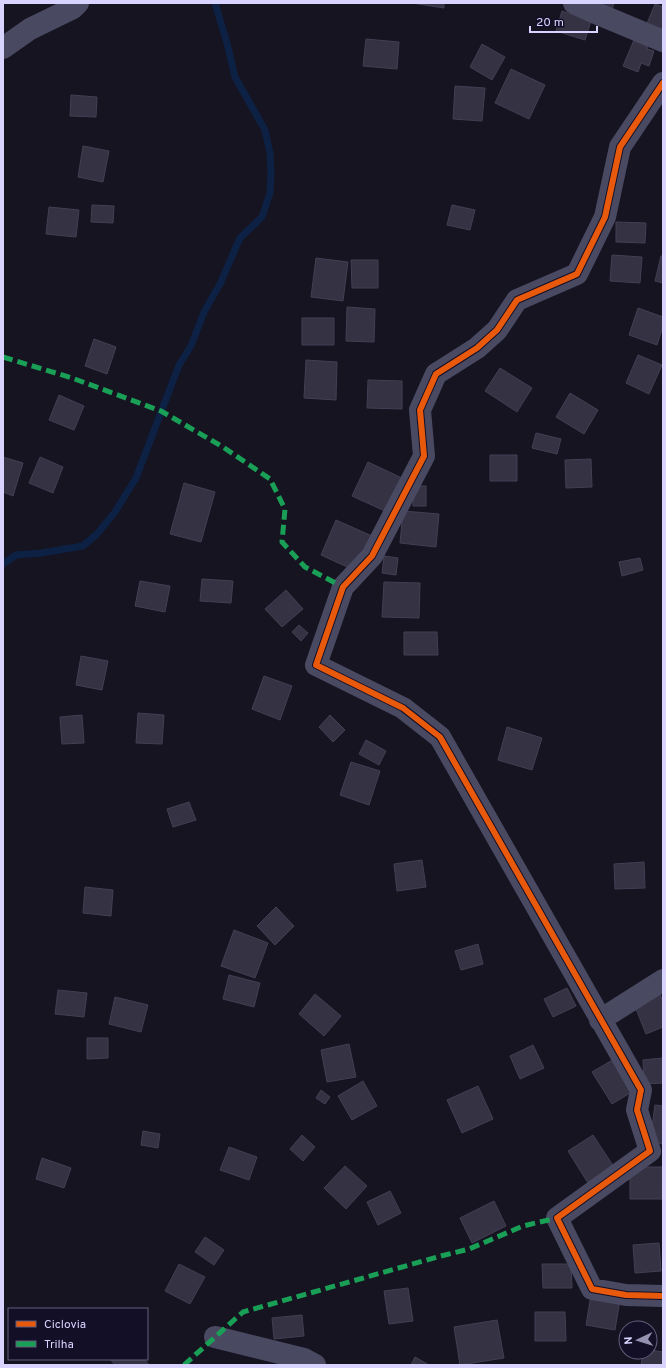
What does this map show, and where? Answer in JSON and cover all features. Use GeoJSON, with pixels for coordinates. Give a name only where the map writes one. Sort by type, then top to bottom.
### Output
{"type":"FeatureCollection","features":[{"type":"Feature","properties":{"kind":"street"},"geometry":{"type":"LineString","coordinates":[[3,48],[30,29],[73,8],[78,3]]}},
{"type":"Feature","properties":{"kind":"street"},"geometry":{"type":"LineString","coordinates":[[574,3],[663,41]]}},
{"type":"Feature","properties":{"kind":"street"},"geometry":{"type":"LineString","coordinates":[[663,83],[620,147],[605,217],[577,274],[517,300],[497,330],[477,348],[436,374],[420,410],[424,456],[372,556],[344,587],[316,666],[403,708],[440,737],[641,1090],[637,1110],[650,1151],[557,1218],[592,1289],[626,1295],[663,1296]]}},
{"type":"Feature","properties":{"kind":"street"},"geometry":{"type":"LineString","coordinates":[[600,1020],[663,980]]}},
{"type":"Feature","properties":{"kind":"street"},"geometry":{"type":"LineString","coordinates":[[215,1336],[304,1359],[315,1365]]}},
{"type":"Feature","properties":{"kind":"building"},"geometry":{"type":"Polygon","coordinates":[[[412,3],[444,3],[444,8],[412,3]]]}},
{"type":"Feature","properties":{"kind":"building"},"geometry":{"type":"Polygon","coordinates":[[[584,3],[614,3],[612,10],[584,3]]]}},
{"type":"Feature","properties":{"kind":"building"},"geometry":{"type":"Polygon","coordinates":[[[655,4],[663,7],[663,32],[646,26],[655,4]]]}},
{"type":"Feature","properties":{"kind":"building"},"geometry":{"type":"Polygon","coordinates":[[[562,11],[591,21],[585,40],[556,31],[562,11]]]}},
{"type":"Feature","properties":{"kind":"building"},"geometry":{"type":"Polygon","coordinates":[[[366,39],[399,42],[397,69],[363,66],[366,39]]]}},
{"type":"Feature","properties":{"kind":"building"},"geometry":{"type":"Polygon","coordinates":[[[634,40],[648,47],[647,49],[654,51],[649,66],[641,63],[638,72],[623,66],[634,40]]]}},
{"type":"Feature","properties":{"kind":"building"},"geometry":{"type":"Polygon","coordinates":[[[482,44],[505,57],[492,80],[470,67],[482,44]]]}},
{"type":"Feature","properties":{"kind":"building"},"geometry":{"type":"Polygon","coordinates":[[[511,69],[545,85],[529,119],[495,103],[511,69]]]}},
{"type":"Feature","properties":{"kind":"building"},"geometry":{"type":"Polygon","coordinates":[[[455,86],[485,88],[482,121],[453,119],[455,86]]]}},
{"type":"Feature","properties":{"kind":"building"},"geometry":{"type":"Polygon","coordinates":[[[71,95],[97,97],[96,117],[70,116],[71,95]]]}},
{"type":"Feature","properties":{"kind":"building"},"geometry":{"type":"Polygon","coordinates":[[[83,146],[109,151],[103,182],[78,177],[83,146]]]}},
{"type":"Feature","properties":{"kind":"building"},"geometry":{"type":"Polygon","coordinates":[[[92,205],[114,206],[113,223],[91,222],[92,205]]]}},
{"type":"Feature","properties":{"kind":"building"},"geometry":{"type":"Polygon","coordinates":[[[452,205],[475,210],[470,230],[447,225],[452,205]]]}},
{"type":"Feature","properties":{"kind":"building"},"geometry":{"type":"Polygon","coordinates":[[[49,207],[79,210],[76,237],[46,234],[49,207]]]}},
{"type":"Feature","properties":{"kind":"building"},"geometry":{"type":"Polygon","coordinates":[[[616,222],[646,223],[645,243],[616,242],[616,222]]]}},
{"type":"Feature","properties":{"kind":"building"},"geometry":{"type":"Polygon","coordinates":[[[612,255],[642,257],[640,283],[610,281],[612,255]]]}},
{"type":"Feature","properties":{"kind":"building"},"geometry":{"type":"Polygon","coordinates":[[[661,256],[663,256],[663,283],[655,281],[661,256]]]}},
{"type":"Feature","properties":{"kind":"building"},"geometry":{"type":"Polygon","coordinates":[[[316,258],[348,262],[343,301],[311,297],[316,258]]]}},
{"type":"Feature","properties":{"kind":"building"},"geometry":{"type":"Polygon","coordinates":[[[351,260],[378,260],[378,288],[352,288],[351,260]]]}},
{"type":"Feature","properties":{"kind":"building"},"geometry":{"type":"Polygon","coordinates":[[[347,307],[375,309],[374,342],[346,341],[347,307]]]}},
{"type":"Feature","properties":{"kind":"building"},"geometry":{"type":"Polygon","coordinates":[[[638,308],[663,317],[663,326],[657,345],[629,335],[638,308]]]}},
{"type":"Feature","properties":{"kind":"building"},"geometry":{"type":"Polygon","coordinates":[[[302,318],[334,318],[334,345],[302,345],[302,318]]]}},
{"type":"Feature","properties":{"kind":"building"},"geometry":{"type":"Polygon","coordinates":[[[94,339],[116,347],[107,374],[85,366],[94,339]]]}},
{"type":"Feature","properties":{"kind":"building"},"geometry":{"type":"Polygon","coordinates":[[[638,355],[662,365],[649,394],[626,383],[638,355]]]}},
{"type":"Feature","properties":{"kind":"building"},"geometry":{"type":"Polygon","coordinates":[[[306,360],[337,362],[336,400],[304,398],[306,360]]]}},
{"type":"Feature","properties":{"kind":"building"},"geometry":{"type":"Polygon","coordinates":[[[500,368],[532,388],[517,412],[485,391],[500,368]]]}},
{"type":"Feature","properties":{"kind":"building"},"geometry":{"type":"Polygon","coordinates":[[[368,380],[402,381],[402,409],[367,408],[368,380]]]}},
{"type":"Feature","properties":{"kind":"building"},"geometry":{"type":"Polygon","coordinates":[[[570,393],[598,410],[584,434],[556,417],[570,393]]]}},
{"type":"Feature","properties":{"kind":"building"},"geometry":{"type":"Polygon","coordinates":[[[59,395],[84,406],[74,430],[49,420],[59,395]]]}},
{"type":"Feature","properties":{"kind":"building"},"geometry":{"type":"Polygon","coordinates":[[[536,433],[561,439],[557,454],[532,448],[536,433]]]}},
{"type":"Feature","properties":{"kind":"building"},"geometry":{"type":"Polygon","coordinates":[[[490,455],[517,455],[517,481],[490,481],[490,455]]]}},
{"type":"Feature","properties":{"kind":"building"},"geometry":{"type":"Polygon","coordinates":[[[3,457],[23,463],[13,496],[3,492],[3,457]]]}},
{"type":"Feature","properties":{"kind":"building"},"geometry":{"type":"Polygon","coordinates":[[[40,457],[63,467],[53,493],[29,483],[40,457]]]}},
{"type":"Feature","properties":{"kind":"building"},"geometry":{"type":"Polygon","coordinates":[[[591,459],[592,487],[566,488],[565,460],[591,459]]]}},
{"type":"Feature","properties":{"kind":"building"},"geometry":{"type":"Polygon","coordinates":[[[368,462],[402,478],[387,512],[352,496],[368,462]]]}},
{"type":"Feature","properties":{"kind":"building"},"geometry":{"type":"Polygon","coordinates":[[[184,483],[215,492],[201,542],[170,534],[184,483]]]}},
{"type":"Feature","properties":{"kind":"building"},"geometry":{"type":"Polygon","coordinates":[[[413,486],[426,486],[426,506],[413,506],[413,486]]]}},
{"type":"Feature","properties":{"kind":"building"},"geometry":{"type":"Polygon","coordinates":[[[403,511],[439,514],[436,547],[400,543],[403,511]]]}},
{"type":"Feature","properties":{"kind":"building"},"geometry":{"type":"Polygon","coordinates":[[[336,520],[372,536],[356,571],[321,555],[336,520]]]}},
{"type":"Feature","properties":{"kind":"building"},"geometry":{"type":"Polygon","coordinates":[[[384,556],[398,558],[396,575],[382,573],[384,556]]]}},
{"type":"Feature","properties":{"kind":"building"},"geometry":{"type":"Polygon","coordinates":[[[640,558],[643,570],[622,576],[619,562],[640,558]]]}},
{"type":"Feature","properties":{"kind":"building"},"geometry":{"type":"Polygon","coordinates":[[[202,579],[233,581],[231,603],[200,601],[202,579]]]}},
{"type":"Feature","properties":{"kind":"building"},"geometry":{"type":"Polygon","coordinates":[[[140,581],[170,586],[165,612],[135,606],[140,581]]]}},
{"type":"Feature","properties":{"kind":"building"},"geometry":{"type":"Polygon","coordinates":[[[384,582],[420,583],[419,618],[382,617],[384,582]]]}},
{"type":"Feature","properties":{"kind":"building"},"geometry":{"type":"Polygon","coordinates":[[[286,590],[303,609],[282,627],[265,609],[286,590]]]}},
{"type":"Feature","properties":{"kind":"building"},"geometry":{"type":"Polygon","coordinates":[[[299,625],[308,633],[301,641],[292,632],[299,625]]]}},
{"type":"Feature","properties":{"kind":"building"},"geometry":{"type":"Polygon","coordinates":[[[404,632],[437,632],[438,655],[404,655],[404,632]]]}},
{"type":"Feature","properties":{"kind":"building"},"geometry":{"type":"Polygon","coordinates":[[[81,656],[108,661],[102,690],[76,685],[81,656]]]}},
{"type":"Feature","properties":{"kind":"building"},"geometry":{"type":"Polygon","coordinates":[[[264,676],[292,686],[280,720],[252,709],[264,676]]]}},
{"type":"Feature","properties":{"kind":"building"},"geometry":{"type":"Polygon","coordinates":[[[138,713],[164,715],[162,744],[136,743],[138,713]]]}},
{"type":"Feature","properties":{"kind":"building"},"geometry":{"type":"Polygon","coordinates":[[[82,715],[84,743],[62,744],[60,717],[82,715]]]}},
{"type":"Feature","properties":{"kind":"building"},"geometry":{"type":"Polygon","coordinates":[[[330,715],[345,730],[333,742],[319,727],[330,715]]]}},
{"type":"Feature","properties":{"kind":"building"},"geometry":{"type":"Polygon","coordinates":[[[507,727],[542,738],[532,770],[498,760],[507,727]]]}},
{"type":"Feature","properties":{"kind":"building"},"geometry":{"type":"Polygon","coordinates":[[[366,740],[386,751],[379,765],[359,754],[366,740]]]}},
{"type":"Feature","properties":{"kind":"building"},"geometry":{"type":"Polygon","coordinates":[[[351,762],[380,771],[369,805],[340,795],[351,762]]]}},
{"type":"Feature","properties":{"kind":"building"},"geometry":{"type":"Polygon","coordinates":[[[189,802],[196,820],[173,827],[167,809],[189,802]]]}},
{"type":"Feature","properties":{"kind":"building"},"geometry":{"type":"Polygon","coordinates":[[[422,860],[426,887],[397,891],[394,864],[422,860]]]}},
{"type":"Feature","properties":{"kind":"building"},"geometry":{"type":"Polygon","coordinates":[[[644,862],[645,888],[615,889],[614,864],[644,862]]]}},
{"type":"Feature","properties":{"kind":"building"},"geometry":{"type":"Polygon","coordinates":[[[85,887],[113,890],[111,916],[83,913],[85,887]]]}},
{"type":"Feature","properties":{"kind":"building"},"geometry":{"type":"Polygon","coordinates":[[[276,907],[294,926],[275,945],[257,926],[276,907]]]}},
{"type":"Feature","properties":{"kind":"building"},"geometry":{"type":"Polygon","coordinates":[[[234,930],[268,943],[255,978],[221,966],[234,930]]]}},
{"type":"Feature","properties":{"kind":"building"},"geometry":{"type":"Polygon","coordinates":[[[478,944],[483,964],[461,970],[455,951],[478,944]]]}},
{"type":"Feature","properties":{"kind":"building"},"geometry":{"type":"Polygon","coordinates":[[[229,975],[260,983],[254,1007],[223,999],[229,975]]]}},
{"type":"Feature","properties":{"kind":"building"},"geometry":{"type":"Polygon","coordinates":[[[567,988],[576,1006],[553,1017],[544,999],[567,988]]]}},
{"type":"Feature","properties":{"kind":"building"},"geometry":{"type":"Polygon","coordinates":[[[58,990],[87,993],[84,1017],[55,1014],[58,990]]]}},
{"type":"Feature","properties":{"kind":"building"},"geometry":{"type":"Polygon","coordinates":[[[315,994],[341,1016],[324,1036],[299,1014],[315,994]]]}},
{"type":"Feature","properties":{"kind":"building"},"geometry":{"type":"Polygon","coordinates":[[[660,994],[663,1002],[663,1027],[646,1034],[634,1004],[660,994]]]}},
{"type":"Feature","properties":{"kind":"building"},"geometry":{"type":"Polygon","coordinates":[[[115,997],[148,1005],[141,1032],[109,1024],[115,997]]]}},
{"type":"Feature","properties":{"kind":"building"},"geometry":{"type":"Polygon","coordinates":[[[87,1038],[108,1038],[108,1058],[87,1059],[87,1038]]]}},
{"type":"Feature","properties":{"kind":"building"},"geometry":{"type":"Polygon","coordinates":[[[349,1044],[356,1077],[327,1082],[321,1050],[349,1044]]]}},
{"type":"Feature","properties":{"kind":"building"},"geometry":{"type":"Polygon","coordinates":[[[533,1045],[544,1068],[520,1079],[510,1056],[533,1045]]]}},
{"type":"Feature","properties":{"kind":"building"},"geometry":{"type":"Polygon","coordinates":[[[616,1058],[635,1090],[612,1104],[592,1072],[616,1058]]]}},
{"type":"Feature","properties":{"kind":"building"},"geometry":{"type":"Polygon","coordinates":[[[663,1058],[663,1083],[644,1084],[643,1060],[663,1058]]]}},
{"type":"Feature","properties":{"kind":"building"},"geometry":{"type":"Polygon","coordinates":[[[363,1081],[377,1106],[352,1120],[338,1096],[363,1081]]]}},
{"type":"Feature","properties":{"kind":"building"},"geometry":{"type":"Polygon","coordinates":[[[478,1086],[493,1119],[462,1133],[447,1100],[478,1086]]]}},
{"type":"Feature","properties":{"kind":"building"},"geometry":{"type":"Polygon","coordinates":[[[321,1090],[330,1097],[325,1104],[316,1098],[321,1090]]]}},
{"type":"Feature","properties":{"kind":"building"},"geometry":{"type":"Polygon","coordinates":[[[655,1105],[663,1106],[663,1144],[650,1142],[655,1105]]]}},
{"type":"Feature","properties":{"kind":"building"},"geometry":{"type":"Polygon","coordinates":[[[143,1131],[160,1134],[158,1148],[141,1145],[143,1131]]]}},
{"type":"Feature","properties":{"kind":"building"},"geometry":{"type":"Polygon","coordinates":[[[302,1135],[315,1147],[303,1161],[290,1149],[302,1135]]]}},
{"type":"Feature","properties":{"kind":"building"},"geometry":{"type":"Polygon","coordinates":[[[593,1135],[614,1167],[588,1183],[568,1151],[593,1135]]]}},
{"type":"Feature","properties":{"kind":"building"},"geometry":{"type":"Polygon","coordinates":[[[229,1147],[257,1157],[249,1180],[220,1170],[229,1147]]]}},
{"type":"Feature","properties":{"kind":"building"},"geometry":{"type":"Polygon","coordinates":[[[42,1158],[71,1168],[64,1188],[36,1179],[42,1158]]]}},
{"type":"Feature","properties":{"kind":"building"},"geometry":{"type":"Polygon","coordinates":[[[345,1166],[367,1186],[346,1209],[324,1188],[345,1166]]]}},
{"type":"Feature","properties":{"kind":"building"},"geometry":{"type":"Polygon","coordinates":[[[630,1167],[663,1167],[662,1199],[630,1199],[630,1167]]]}},
{"type":"Feature","properties":{"kind":"building"},"geometry":{"type":"Polygon","coordinates":[[[390,1191],[401,1213],[378,1225],[367,1202],[390,1191]]]}},
{"type":"Feature","properties":{"kind":"building"},"geometry":{"type":"Polygon","coordinates":[[[494,1201],[506,1226],[472,1243],[460,1218],[494,1201]]]}},
{"type":"Feature","properties":{"kind":"building"},"geometry":{"type":"Polygon","coordinates":[[[205,1237],[224,1250],[214,1265],[195,1252],[205,1237]]]}},
{"type":"Feature","properties":{"kind":"building"},"geometry":{"type":"Polygon","coordinates":[[[659,1243],[661,1271],[635,1273],[633,1245],[659,1243]]]}},
{"type":"Feature","properties":{"kind":"building"},"geometry":{"type":"Polygon","coordinates":[[[179,1264],[205,1277],[190,1304],[165,1291],[179,1264]]]}},
{"type":"Feature","properties":{"kind":"building"},"geometry":{"type":"Polygon","coordinates":[[[542,1264],[571,1264],[572,1288],[543,1288],[542,1264]]]}},
{"type":"Feature","properties":{"kind":"building"},"geometry":{"type":"Polygon","coordinates":[[[408,1288],[413,1321],[389,1324],[384,1291],[408,1288]]]}},
{"type":"Feature","properties":{"kind":"building"},"geometry":{"type":"Polygon","coordinates":[[[591,1295],[620,1300],[615,1330],[586,1325],[591,1295]]]}},
{"type":"Feature","properties":{"kind":"building"},"geometry":{"type":"Polygon","coordinates":[[[535,1312],[565,1312],[566,1341],[535,1341],[535,1312]]]}},
{"type":"Feature","properties":{"kind":"building"},"geometry":{"type":"Polygon","coordinates":[[[302,1315],[304,1336],[274,1339],[272,1318],[302,1315]]]}},
{"type":"Feature","properties":{"kind":"building"},"geometry":{"type":"Polygon","coordinates":[[[497,1320],[504,1358],[460,1365],[454,1327],[497,1320]]]}},
{"type":"Feature","properties":{"kind":"building"},"geometry":{"type":"Polygon","coordinates":[[[658,1351],[663,1352],[663,1365],[641,1365],[642,1360],[658,1360],[658,1351]]]}},
{"type":"Feature","properties":{"kind":"building"},"geometry":{"type":"Polygon","coordinates":[[[415,1357],[429,1365],[411,1365],[415,1357]]]}},
{"type":"Feature","properties":{"kind":"building"},"geometry":{"type":"Polygon","coordinates":[[[111,1360],[145,1360],[149,1365],[115,1365],[111,1360]]]}},
{"type":"Feature","properties":{"kind":"waterway"},"geometry":{"type":"LineString","coordinates":[[3,564],[16,555],[41,553],[83,546],[97,534],[115,512],[136,478],[179,365],[191,346],[204,312],[220,284],[240,238],[262,217],[270,193],[271,173],[270,153],[265,130],[235,77],[215,3]]}},
{"type":"Feature","properties":{"kind":"marked path"},"geometry":{"type":"LineString","coordinates":[[3,357],[72,378],[161,411],[223,447],[270,479],[285,509],[282,542],[305,567],[343,587]]}},
{"type":"Feature","properties":{"kind":"marked path"},"geometry":{"type":"LineString","coordinates":[[184,1365],[243,1312],[469,1249],[523,1226],[557,1218]]}},
{"type":"Feature","properties":{"kind":"cycle path"},"geometry":{"type":"LineString","coordinates":[[663,83],[620,147],[605,217],[577,274],[517,300],[497,330],[477,348],[436,374],[420,410],[424,456],[372,556],[343,587],[316,665],[403,708],[440,737],[641,1090],[637,1110],[650,1151],[557,1218],[592,1289],[626,1295],[663,1296]]}}]}
